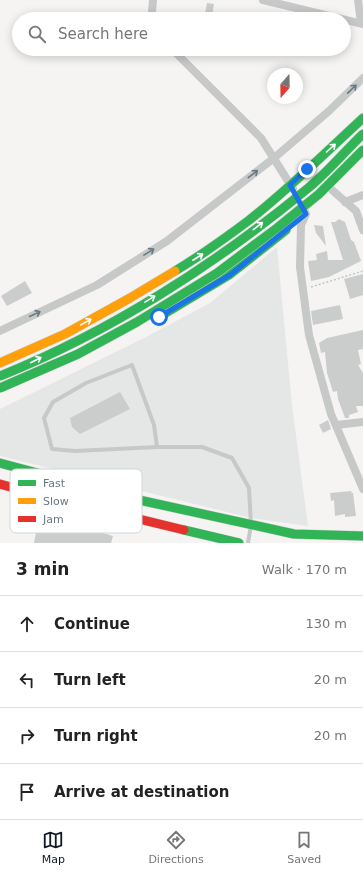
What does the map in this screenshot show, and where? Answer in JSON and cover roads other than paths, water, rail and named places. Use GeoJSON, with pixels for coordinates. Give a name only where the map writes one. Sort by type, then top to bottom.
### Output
{"type":"FeatureCollection","features":[{"type":"Feature","properties":{"kind":"main road"},"geometry":{"type":"LineString","coordinates":[[0,364],[65,334],[130,298],[198,257],[248,221],[290,185],[363,118]]}},
{"type":"Feature","properties":{"kind":"main road"},"geometry":{"type":"LineString","coordinates":[[0,376],[30,364],[115,321],[182,280],[252,232],[308,188],[363,134]]}},
{"type":"Feature","properties":{"kind":"main road"},"geometry":{"type":"LineString","coordinates":[[0,388],[78,354],[137,322],[217,273],[319,194],[363,150]]}},
{"type":"Feature","properties":{"kind":"main road"},"geometry":{"type":"LineString","coordinates":[[0,394],[84,358],[159,317],[230,275],[306,214],[363,159]]}},
{"type":"Feature","properties":{"kind":"main road"},"geometry":{"type":"LineString","coordinates":[[0,463],[23,469]]}},
{"type":"Feature","properties":{"kind":"main road"},"geometry":{"type":"LineString","coordinates":[[0,484],[10,487]]}},
{"type":"Feature","properties":{"kind":"main road"},"geometry":{"type":"LineString","coordinates":[[142,501],[294,534],[363,536]]}},
{"type":"Feature","properties":{"kind":"main road"},"geometry":{"type":"LineString","coordinates":[[142,520],[239,543]]}},
{"type":"Feature","properties":{"kind":"street"},"geometry":{"type":"LineString","coordinates":[[152,12],[154,0]]}},
{"type":"Feature","properties":{"kind":"street"},"geometry":{"type":"LineString","coordinates":[[263,0],[315,12]]}},
{"type":"Feature","properties":{"kind":"street"},"geometry":{"type":"LineString","coordinates":[[351,20],[362,23],[358,0]]}},
{"type":"Feature","properties":{"kind":"street"},"geometry":{"type":"LineString","coordinates":[[179,56],[261,138],[306,214],[300,226],[300,267],[309,335],[331,414],[363,489]]}},
{"type":"Feature","properties":{"kind":"street"},"geometry":{"type":"LineString","coordinates":[[0,331],[97,285],[167,241],[274,158],[330,111],[363,78]]}},
{"type":"Feature","properties":{"kind":"street"},"geometry":{"type":"LineString","coordinates":[[332,190],[356,211],[363,230]]}},
{"type":"Feature","properties":{"kind":"street"},"geometry":{"type":"LineString","coordinates":[[345,202],[363,195]]}},
{"type":"Feature","properties":{"kind":"street"},"geometry":{"type":"LineString","coordinates":[[336,425],[363,422]]}},
{"type":"Feature","properties":{"kind":"lane"},"geometry":{"type":"LineString","coordinates":[[158,447],[154,425],[132,365],[86,383],[53,402],[44,418],[52,449],[75,451],[158,447],[202,447],[232,458],[249,488],[251,525],[248,543]]}}]}
